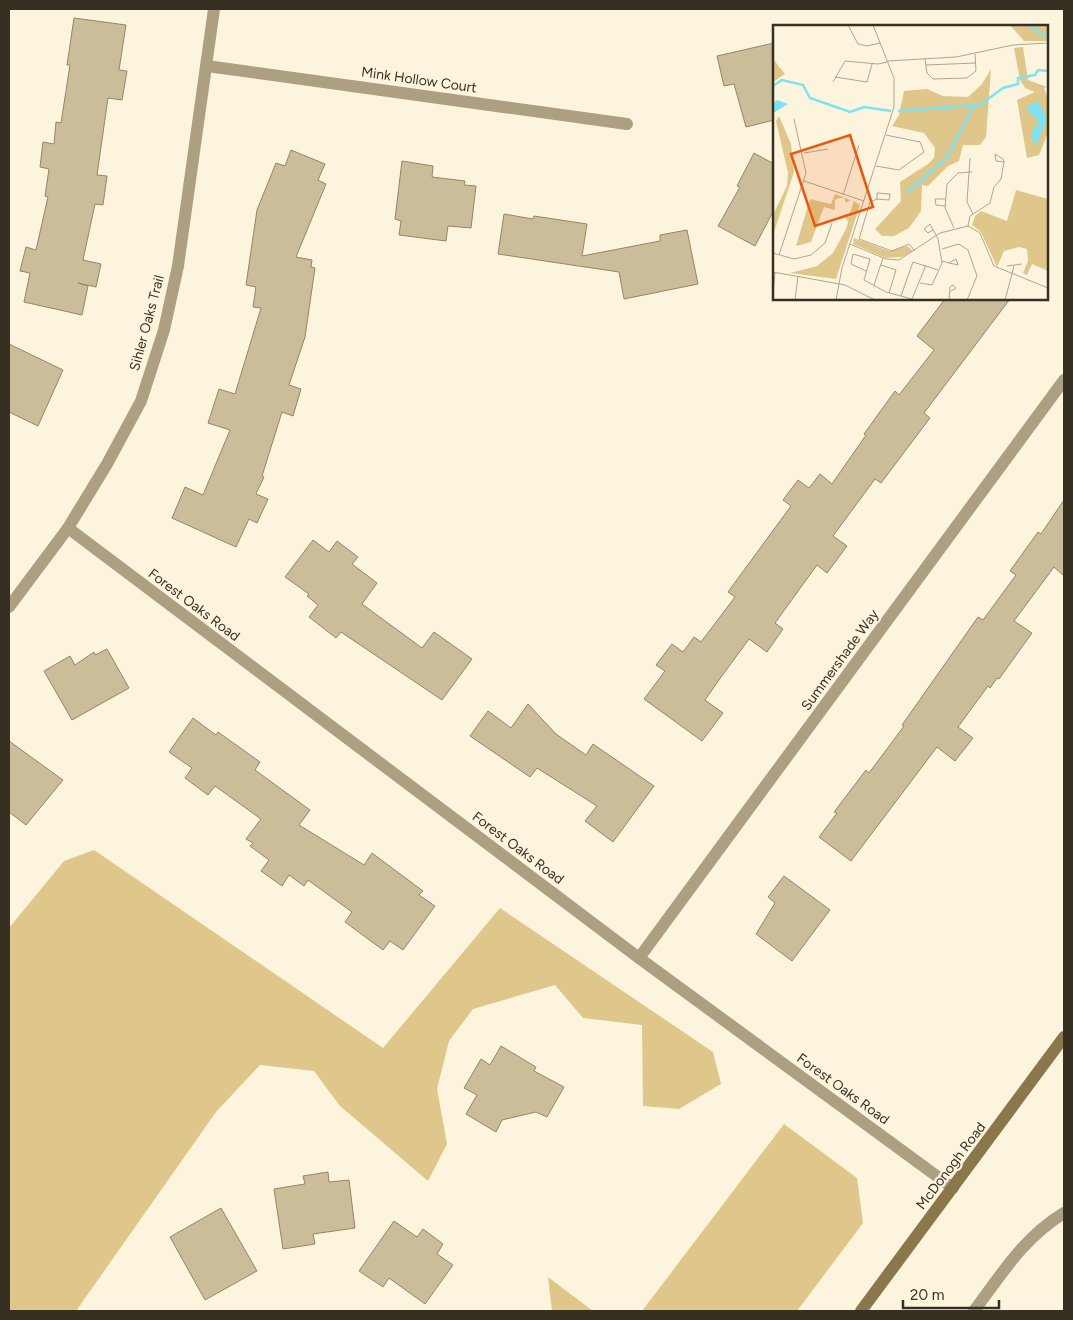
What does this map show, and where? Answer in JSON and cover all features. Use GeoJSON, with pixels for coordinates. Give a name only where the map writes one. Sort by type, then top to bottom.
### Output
{"type":"FeatureCollection","features":[{"type":"Feature","properties":{"kind":"main road","name":"McDonogh Road"},"geometry":{"type":"LineString","coordinates":[[861,1311],[1064,1038]]}},
{"type":"Feature","properties":{"kind":"street","name":"Sihler Oaks Trail"},"geometry":{"type":"LineString","coordinates":[[9,607],[68,528],[107,464],[140,402],[164,330],[178,266],[214,9]]}},
{"type":"Feature","properties":{"kind":"street","name":"Mink Hollow Court"},"geometry":{"type":"LineString","coordinates":[[207,66],[627,124]]}},
{"type":"Feature","properties":{"kind":"street","name":"Summershade Way"},"geometry":{"type":"LineString","coordinates":[[639,958],[1064,380]]}},
{"type":"Feature","properties":{"kind":"street","name":"Forest Oaks Road"},"geometry":{"type":"LineString","coordinates":[[68,528],[639,958],[953,1188]]}},
{"type":"Feature","properties":{"kind":"street"},"geometry":{"type":"LineString","coordinates":[[974,1311],[1021,1247],[1044,1225],[1064,1213]]}},
{"type":"Feature","properties":{"kind":"shaded area"},"geometry":{"type":"Polygon","coordinates":[[[94,850],[383,1048],[500,908],[713,1052],[721,1084],[679,1109],[643,1106],[642,1025],[583,1018],[555,985],[473,1009],[449,1041],[437,1089],[447,1144],[428,1181],[340,1106],[314,1071],[260,1065],[216,1112],[76,1311],[9,1311],[9,928],[64,861],[94,850]]]}},
{"type":"Feature","properties":{"kind":"shaded area"},"geometry":{"type":"Polygon","coordinates":[[[784,1124],[857,1178],[863,1223],[797,1311],[642,1311],[784,1124]]]}},
{"type":"Feature","properties":{"kind":"shaded area"},"geometry":{"type":"Polygon","coordinates":[[[548,1277],[593,1311],[552,1311],[548,1277]]]}},
{"type":"Feature","properties":{"kind":"building"},"geometry":{"type":"Polygon","coordinates":[[[74,18],[126,25],[119,70],[127,71],[122,100],[108,98],[97,175],[107,176],[103,205],[95,204],[83,260],[101,264],[96,287],[78,283],[88,286],[82,315],[24,302],[30,273],[20,271],[26,247],[36,250],[48,197],[45,196],[49,169],[40,167],[43,142],[54,144],[56,122],[61,123],[70,65],[67,65],[74,18]]]}},
{"type":"Feature","properties":{"kind":"building"},"geometry":{"type":"Polygon","coordinates":[[[773,43],[773,120],[746,127],[734,84],[724,86],[717,56],[773,43]]]}},
{"type":"Feature","properties":{"kind":"building"},"geometry":{"type":"Polygon","coordinates":[[[291,150],[325,164],[318,180],[326,184],[296,257],[312,260],[311,267],[315,268],[305,337],[289,385],[301,389],[293,416],[282,412],[262,476],[264,477],[256,494],[268,499],[257,523],[249,519],[236,547],[172,518],[185,487],[203,495],[230,430],[208,423],[219,389],[235,394],[261,308],[253,307],[256,287],[246,285],[257,210],[276,163],[285,166],[291,150]]]}},
{"type":"Feature","properties":{"kind":"building"},"geometry":{"type":"Polygon","coordinates":[[[754,153],[773,163],[773,212],[755,246],[718,226],[740,187],[737,186],[754,153]]]}},
{"type":"Feature","properties":{"kind":"building"},"geometry":{"type":"Polygon","coordinates":[[[402,161],[433,166],[432,177],[465,181],[464,185],[476,186],[471,228],[448,226],[446,241],[399,235],[401,221],[395,219],[402,161]]]}},
{"type":"Feature","properties":{"kind":"building"},"geometry":{"type":"Polygon","coordinates":[[[504,214],[533,219],[534,216],[587,224],[582,256],[660,241],[660,235],[687,230],[698,284],[624,299],[619,272],[498,254],[504,214]]]}},
{"type":"Feature","properties":{"kind":"building"},"geometry":{"type":"Polygon","coordinates":[[[944,300],[1009,300],[924,413],[930,418],[881,483],[875,479],[833,536],[847,546],[827,573],[817,565],[775,623],[783,629],[767,652],[749,639],[705,700],[723,713],[702,741],[644,699],[665,671],[656,665],[672,644],[683,652],[694,637],[701,642],[735,597],[728,592],[791,506],[783,500],[798,480],[809,488],[820,474],[832,484],[866,435],[864,434],[895,391],[899,395],[934,350],[917,336],[944,300]]]}},
{"type":"Feature","properties":{"kind":"building"},"geometry":{"type":"Polygon","coordinates":[[[9,344],[63,370],[38,426],[9,412],[9,344]]]}},
{"type":"Feature","properties":{"kind":"building"},"geometry":{"type":"Polygon","coordinates":[[[1064,500],[1064,576],[1054,567],[1014,621],[1032,633],[999,679],[997,678],[990,688],[988,686],[958,727],[973,738],[955,761],[937,747],[851,861],[819,837],[837,813],[834,812],[866,770],[869,773],[904,726],[902,725],[978,617],[983,620],[1016,575],[1010,571],[1038,532],[1041,534],[1064,500]]]}},
{"type":"Feature","properties":{"kind":"building"},"geometry":{"type":"Polygon","coordinates":[[[313,540],[329,552],[337,541],[358,557],[352,564],[377,583],[362,604],[422,648],[434,632],[472,659],[442,700],[341,632],[336,638],[309,617],[318,605],[307,596],[309,594],[285,577],[313,540]]]}},
{"type":"Feature","properties":{"kind":"building"},"geometry":{"type":"Polygon","coordinates":[[[107,649],[129,688],[72,720],[44,671],[70,656],[75,665],[94,652],[95,655],[107,649]]]}},
{"type":"Feature","properties":{"kind":"building"},"geometry":{"type":"Polygon","coordinates":[[[528,704],[556,734],[586,755],[593,744],[654,786],[613,842],[585,821],[597,806],[537,768],[530,777],[470,736],[488,711],[511,728],[528,704]]]}},
{"type":"Feature","properties":{"kind":"building"},"geometry":{"type":"Polygon","coordinates":[[[193,718],[216,735],[218,732],[260,762],[255,770],[310,810],[299,825],[364,865],[372,853],[423,891],[419,895],[435,906],[403,950],[390,941],[383,950],[345,922],[352,912],[308,880],[304,886],[289,875],[282,886],[261,871],[269,860],[250,846],[253,843],[246,839],[261,819],[215,786],[208,795],[185,778],[192,768],[169,752],[193,718]]]}},
{"type":"Feature","properties":{"kind":"building"},"geometry":{"type":"Polygon","coordinates":[[[9,741],[63,780],[26,825],[9,812],[9,741]]]}},
{"type":"Feature","properties":{"kind":"building"},"geometry":{"type":"Polygon","coordinates":[[[784,876],[830,910],[792,961],[756,934],[775,903],[768,897],[784,876]]]}},
{"type":"Feature","properties":{"kind":"building"},"geometry":{"type":"Polygon","coordinates":[[[501,1046],[536,1067],[534,1071],[564,1087],[547,1117],[536,1112],[502,1120],[496,1132],[466,1114],[477,1095],[464,1088],[481,1059],[490,1065],[501,1046]]]}},
{"type":"Feature","properties":{"kind":"building"},"geometry":{"type":"Polygon","coordinates":[[[328,1172],[329,1182],[349,1180],[355,1228],[313,1234],[315,1244],[283,1249],[274,1189],[305,1184],[303,1176],[328,1172]]]}},
{"type":"Feature","properties":{"kind":"building"},"geometry":{"type":"Polygon","coordinates":[[[221,1208],[257,1271],[205,1300],[170,1237],[221,1208]]]}},
{"type":"Feature","properties":{"kind":"building"},"geometry":{"type":"Polygon","coordinates":[[[394,1221],[417,1237],[423,1229],[443,1244],[437,1254],[453,1265],[425,1304],[389,1278],[383,1287],[359,1271],[394,1221]]]}}]}
